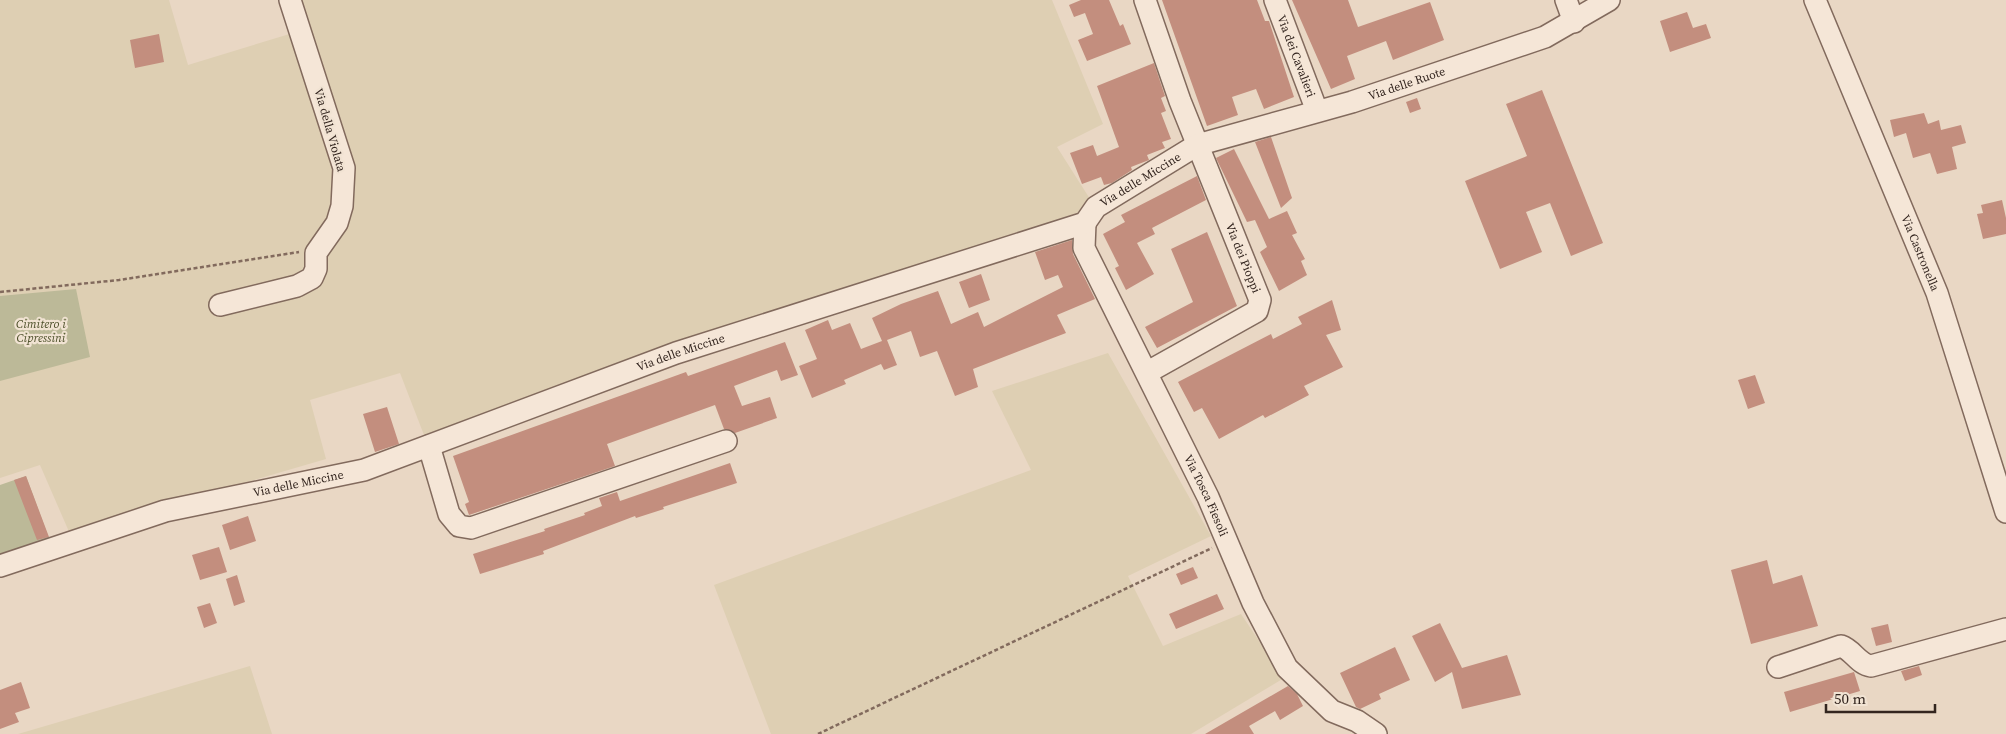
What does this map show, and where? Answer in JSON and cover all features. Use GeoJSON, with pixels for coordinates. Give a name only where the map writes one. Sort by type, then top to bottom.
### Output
{"type":"FeatureCollection","features":[{"type":"Feature","properties":{"kind":"street","name":"Via della Violata"},"geometry":{"type":"LineString","coordinates":[[220,305],[304,283],[312,278],[316,269],[318,248],[337,223],[342,206],[344,168],[290,0]]}},
{"type":"Feature","properties":{"kind":"street"},"geometry":{"type":"LineString","coordinates":[[1145,0],[1197,145]]}},
{"type":"Feature","properties":{"kind":"street","name":"Via dei Cavalieri"},"geometry":{"type":"LineString","coordinates":[[1275,0],[1317,111]]}},
{"type":"Feature","properties":{"kind":"street"},"geometry":{"type":"LineString","coordinates":[[1566,0],[1574,22]]}},
{"type":"Feature","properties":{"kind":"street","name":"Via delle Ruote"},"geometry":{"type":"LineString","coordinates":[[1197,145],[1413,82],[1545,37],[1574,22],[1608,0]]}},
{"type":"Feature","properties":{"kind":"street","name":"Via Castronella"},"geometry":{"type":"LineString","coordinates":[[1815,0],[1937,293],[2006,512]]}},
{"type":"Feature","properties":{"kind":"street","name":"Via delle Miccine"},"geometry":{"type":"LineString","coordinates":[[0,566],[165,511],[364,470],[676,353],[1086,223],[1096,208],[1197,145]]}},
{"type":"Feature","properties":{"kind":"street","name":"Via dei Pioppi"},"geometry":{"type":"LineString","coordinates":[[1148,372],[1257,311],[1260,300],[1207,165],[1197,145]]}},
{"type":"Feature","properties":{"kind":"street","name":"Via Tosca Fiesoli"},"geometry":{"type":"LineString","coordinates":[[1086,223],[1084,248],[1148,372],[1208,497],[1253,603],[1287,668],[1332,711],[1357,721],[1376,734]]}},
{"type":"Feature","properties":{"kind":"street"},"geometry":{"type":"LineString","coordinates":[[429,446],[449,514],[459,526],[471,528],[726,441]]}},
{"type":"Feature","properties":{"kind":"street"},"geometry":{"type":"LineString","coordinates":[[1778,667],[1841,646],[1848,648],[1863,665],[1870,666],[2006,629]]}},
{"type":"Feature","properties":{"kind":"path"},"geometry":{"type":"LineString","coordinates":[[0,292],[189,271],[318,248]]}},
{"type":"Feature","properties":{"kind":"path"},"geometry":{"type":"LineString","coordinates":[[818,734],[1227,541]]}},
{"type":"Feature","properties":{"kind":"green space"},"geometry":{"type":"Polygon","coordinates":[[[0,0],[169,0],[188,65],[306,29],[299,0],[1052,0],[1103,124],[1057,147],[1090,199],[1077,213],[424,435],[400,373],[310,400],[326,459],[70,534],[40,465],[0,478],[0,0]]]}},
{"type":"Feature","properties":{"kind":"green space","name":"Cimitero i Cipressini"},"geometry":{"type":"Polygon","coordinates":[[[76,289],[90,357],[0,381],[0,296],[76,289]]]}},
{"type":"Feature","properties":{"kind":"green space"},"geometry":{"type":"Polygon","coordinates":[[[1108,353],[1211,536],[1128,576],[1163,646],[1241,614],[1284,678],[1191,734],[771,734],[714,585],[1031,470],[992,391],[1108,353]]]}},
{"type":"Feature","properties":{"kind":"green space"},"geometry":{"type":"Polygon","coordinates":[[[26,476],[51,544],[0,563],[0,485],[26,476]]]}},
{"type":"Feature","properties":{"kind":"green space"},"geometry":{"type":"Polygon","coordinates":[[[250,666],[272,734],[18,734],[250,666]]]}},
{"type":"Feature","properties":{"kind":"building"},"geometry":{"type":"Polygon","coordinates":[[[1081,0],[1109,0],[1120,26],[1123,24],[1131,44],[1087,61],[1078,40],[1093,34],[1085,13],[1074,17],[1069,5],[1081,0]]]}},
{"type":"Feature","properties":{"kind":"building"},"geometry":{"type":"Polygon","coordinates":[[[1162,0],[1257,0],[1265,21],[1269,21],[1294,97],[1264,109],[1256,89],[1232,97],[1238,115],[1207,126],[1162,0]]]}},
{"type":"Feature","properties":{"kind":"building"},"geometry":{"type":"Polygon","coordinates":[[[1292,0],[1348,0],[1358,27],[1430,2],[1444,40],[1393,60],[1386,41],[1347,56],[1355,79],[1331,89],[1292,0]]]}},
{"type":"Feature","properties":{"kind":"building"},"geometry":{"type":"Polygon","coordinates":[[[1687,12],[1693,28],[1706,24],[1711,38],[1670,52],[1660,21],[1687,12]]]}},
{"type":"Feature","properties":{"kind":"building"},"geometry":{"type":"Polygon","coordinates":[[[159,34],[164,62],[135,68],[130,40],[159,34]]]}},
{"type":"Feature","properties":{"kind":"building"},"geometry":{"type":"Polygon","coordinates":[[[1154,63],[1165,96],[1161,98],[1166,111],[1161,113],[1171,139],[1162,142],[1165,148],[1147,155],[1149,160],[1131,167],[1132,170],[1112,183],[1104,185],[1101,177],[1082,184],[1070,153],[1093,145],[1097,156],[1119,147],[1097,86],[1154,63]]]}},
{"type":"Feature","properties":{"kind":"building"},"geometry":{"type":"Polygon","coordinates":[[[1542,90],[1603,243],[1571,256],[1550,203],[1526,212],[1542,252],[1500,269],[1465,181],[1527,156],[1506,104],[1542,90]]]}},
{"type":"Feature","properties":{"kind":"building"},"geometry":{"type":"Polygon","coordinates":[[[1417,98],[1421,109],[1410,113],[1406,102],[1417,98]]]}},
{"type":"Feature","properties":{"kind":"building"},"geometry":{"type":"Polygon","coordinates":[[[1924,113],[1928,124],[1939,120],[1941,130],[1961,125],[1966,143],[1952,147],[1957,169],[1937,174],[1930,153],[1913,158],[1906,133],[1894,137],[1890,120],[1924,113]]]}},
{"type":"Feature","properties":{"kind":"building"},"geometry":{"type":"Polygon","coordinates":[[[1271,137],[1292,198],[1281,208],[1255,142],[1271,137]]]}},
{"type":"Feature","properties":{"kind":"building"},"geometry":{"type":"Polygon","coordinates":[[[1234,149],[1269,219],[1287,211],[1297,233],[1292,235],[1305,259],[1301,261],[1307,275],[1279,291],[1260,252],[1267,247],[1255,220],[1247,222],[1216,158],[1234,149]]]}},
{"type":"Feature","properties":{"kind":"building"},"geometry":{"type":"Polygon","coordinates":[[[1197,176],[1206,200],[1152,228],[1155,234],[1137,243],[1154,274],[1126,290],[1115,268],[1119,266],[1103,234],[1125,222],[1121,215],[1197,176]]]}},
{"type":"Feature","properties":{"kind":"building"},"geometry":{"type":"Polygon","coordinates":[[[2002,200],[2006,218],[2006,234],[1983,239],[1977,214],[1983,213],[1981,205],[2002,200]]]}},
{"type":"Feature","properties":{"kind":"building"},"geometry":{"type":"Polygon","coordinates":[[[1207,232],[1237,306],[1157,348],[1145,327],[1193,302],[1171,249],[1207,232]]]}},
{"type":"Feature","properties":{"kind":"building"},"geometry":{"type":"Polygon","coordinates":[[[1072,240],[1073,254],[1095,299],[1057,315],[1066,333],[973,369],[978,387],[955,396],[937,351],[920,357],[911,331],[887,340],[897,365],[884,370],[881,364],[844,380],[846,384],[812,398],[799,366],[817,359],[805,330],[828,320],[832,330],[850,323],[861,349],[882,341],[872,318],[901,304],[938,291],[951,324],[978,312],[984,327],[1063,287],[1058,275],[1045,280],[1035,252],[1072,240]]]}},
{"type":"Feature","properties":{"kind":"building"},"geometry":{"type":"Polygon","coordinates":[[[981,274],[990,300],[969,308],[959,282],[981,274]]]}},
{"type":"Feature","properties":{"kind":"building"},"geometry":{"type":"Polygon","coordinates":[[[1332,300],[1341,330],[1326,335],[1343,367],[1304,386],[1309,395],[1265,418],[1263,415],[1219,439],[1202,408],[1194,412],[1178,382],[1271,334],[1273,339],[1302,324],[1298,317],[1332,300]]]}},
{"type":"Feature","properties":{"kind":"building"},"geometry":{"type":"Polygon","coordinates":[[[785,342],[798,375],[781,381],[777,370],[734,386],[742,406],[770,397],[777,418],[735,433],[724,429],[715,405],[607,444],[615,466],[469,515],[465,504],[469,502],[453,456],[686,372],[688,376],[785,342]]]}},
{"type":"Feature","properties":{"kind":"building"},"geometry":{"type":"Polygon","coordinates":[[[1755,375],[1765,403],[1748,409],[1738,380],[1755,375]]]}},
{"type":"Feature","properties":{"kind":"building"},"geometry":{"type":"Polygon","coordinates":[[[387,407],[399,444],[375,452],[363,414],[387,407]]]}},
{"type":"Feature","properties":{"kind":"building"},"geometry":{"type":"Polygon","coordinates":[[[730,463],[737,483],[663,507],[664,509],[636,518],[635,516],[543,551],[544,554],[480,574],[473,554],[545,531],[544,529],[585,515],[584,513],[602,506],[599,498],[617,492],[620,501],[730,463]]]}},
{"type":"Feature","properties":{"kind":"building"},"geometry":{"type":"Polygon","coordinates":[[[26,476],[49,537],[37,540],[14,480],[26,476]]]}},
{"type":"Feature","properties":{"kind":"building"},"geometry":{"type":"Polygon","coordinates":[[[248,516],[256,541],[230,550],[222,525],[248,516]]]}},
{"type":"Feature","properties":{"kind":"building"},"geometry":{"type":"Polygon","coordinates":[[[219,547],[227,572],[200,580],[192,555],[219,547]]]}},
{"type":"Feature","properties":{"kind":"building"},"geometry":{"type":"Polygon","coordinates":[[[1767,560],[1773,584],[1802,575],[1818,626],[1751,644],[1731,570],[1767,560]]]}},
{"type":"Feature","properties":{"kind":"building"},"geometry":{"type":"Polygon","coordinates":[[[1193,567],[1198,578],[1181,585],[1176,574],[1193,567]]]}},
{"type":"Feature","properties":{"kind":"building"},"geometry":{"type":"Polygon","coordinates":[[[237,575],[245,602],[234,606],[226,579],[237,575]]]}},
{"type":"Feature","properties":{"kind":"building"},"geometry":{"type":"Polygon","coordinates":[[[1217,594],[1224,609],[1176,629],[1169,614],[1217,594]]]}},
{"type":"Feature","properties":{"kind":"building"},"geometry":{"type":"Polygon","coordinates":[[[210,603],[217,623],[204,628],[197,607],[210,603]]]}},
{"type":"Feature","properties":{"kind":"building"},"geometry":{"type":"Polygon","coordinates":[[[1440,623],[1462,668],[1507,655],[1521,695],[1462,709],[1452,672],[1435,682],[1412,636],[1440,623]]]}},
{"type":"Feature","properties":{"kind":"building"},"geometry":{"type":"Polygon","coordinates":[[[1888,624],[1892,642],[1876,646],[1871,628],[1888,624]]]}},
{"type":"Feature","properties":{"kind":"building"},"geometry":{"type":"Polygon","coordinates":[[[1395,647],[1410,680],[1379,694],[1381,699],[1360,709],[1356,707],[1340,673],[1395,647]]]}},
{"type":"Feature","properties":{"kind":"building"},"geometry":{"type":"Polygon","coordinates":[[[1919,666],[1922,675],[1905,681],[1901,671],[1919,666]]]}},
{"type":"Feature","properties":{"kind":"building"},"geometry":{"type":"Polygon","coordinates":[[[1854,672],[1860,691],[1790,712],[1784,692],[1854,672]]]}},
{"type":"Feature","properties":{"kind":"building"},"geometry":{"type":"Polygon","coordinates":[[[21,682],[30,708],[15,713],[19,722],[0,729],[0,690],[21,682]]]}},
{"type":"Feature","properties":{"kind":"building"},"geometry":{"type":"Polygon","coordinates":[[[1288,686],[1297,694],[1303,706],[1280,720],[1275,711],[1249,726],[1254,734],[1205,734],[1288,686]]]}}]}
